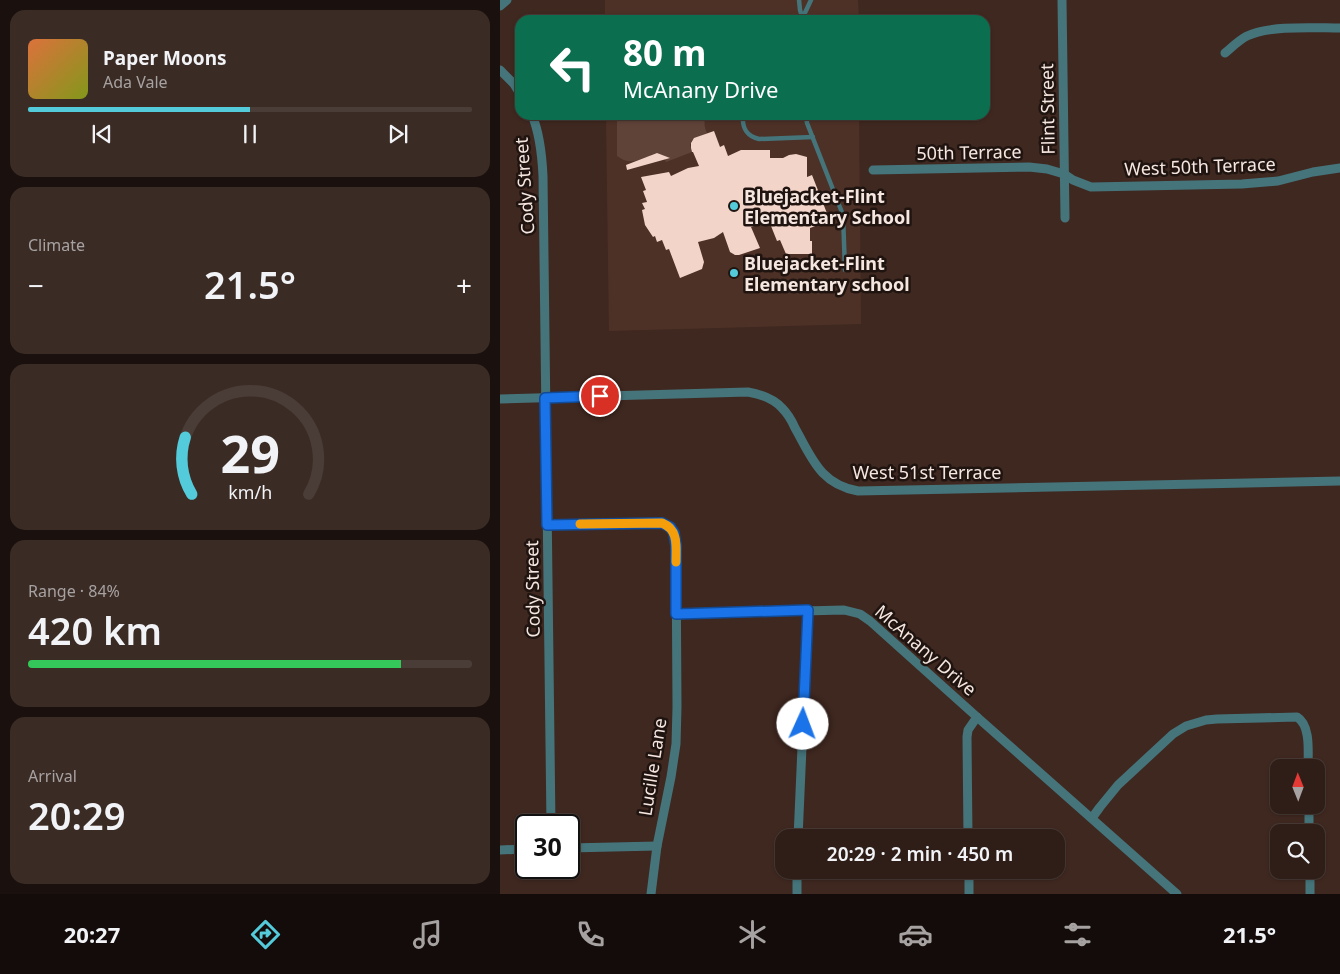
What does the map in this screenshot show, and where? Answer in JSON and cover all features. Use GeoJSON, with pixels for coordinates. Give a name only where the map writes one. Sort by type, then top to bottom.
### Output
{"type":"FeatureCollection","features":[{"type":"Feature","properties":{"kind":"street"},"geometry":{"type":"LineString","coordinates":[[500,6],[507,0]]}},
{"type":"Feature","properties":{"kind":"street","name":"Flint Street"},"geometry":{"type":"LineString","coordinates":[[1062,0],[1065,218]]}},
{"type":"Feature","properties":{"kind":"street"},"geometry":{"type":"LineString","coordinates":[[1225,53],[1246,36],[1265,31],[1291,28],[1340,28]]}},
{"type":"Feature","properties":{"kind":"street"},"geometry":{"type":"LineString","coordinates":[[500,70],[515,86]]}},
{"type":"Feature","properties":{"kind":"street","name":"Cody Street"},"geometry":{"type":"LineString","coordinates":[[533,120],[542,157],[551,814]]}},
{"type":"Feature","properties":{"kind":"street","name":"50th Terrace"},"geometry":{"type":"LineString","coordinates":[[873,170],[1030,167],[1064,174]]}},
{"type":"Feature","properties":{"kind":"street","name":"West 50th Terrace"},"geometry":{"type":"LineString","coordinates":[[1064,174],[1090,187],[1242,184],[1278,181],[1313,172],[1340,168]]}},
{"type":"Feature","properties":{"kind":"street","name":"West 51st Terrace"},"geometry":{"type":"LineString","coordinates":[[500,399],[748,392],[760,394],[782,408],[791,420],[820,471],[830,481],[846,489],[858,492],[1340,481]]}},
{"type":"Feature","properties":{"kind":"street"},"geometry":{"type":"LineString","coordinates":[[547,525],[662,523],[670,527],[674,533],[676,546],[676,614]]}},
{"type":"Feature","properties":{"kind":"street"},"geometry":{"type":"LineString","coordinates":[[798,829],[808,610]]}},
{"type":"Feature","properties":{"kind":"street","name":"McAnany Drive"},"geometry":{"type":"LineString","coordinates":[[676,614],[808,610],[844,610],[860,614],[870,620],[1177,894]]}},
{"type":"Feature","properties":{"kind":"street","name":"Lucille Lane"},"geometry":{"type":"LineString","coordinates":[[651,894],[656,846],[676,744],[676,614]]}},
{"type":"Feature","properties":{"kind":"street"},"geometry":{"type":"LineString","coordinates":[[968,829],[967,738],[968,730],[977,717]]}},
{"type":"Feature","properties":{"kind":"street"},"geometry":{"type":"LineString","coordinates":[[1092,818],[1118,785],[1173,734],[1186,726],[1206,720],[1297,717],[1305,725],[1308,759]]}},
{"type":"Feature","properties":{"kind":"street"},"geometry":{"type":"LineString","coordinates":[[580,848],[656,846]]}},
{"type":"Feature","properties":{"kind":"street"},"geometry":{"type":"LineString","coordinates":[[500,850],[515,849]]}},
{"type":"Feature","properties":{"kind":"street"},"geometry":{"type":"LineString","coordinates":[[797,879],[797,894]]}},
{"type":"Feature","properties":{"kind":"street"},"geometry":{"type":"LineString","coordinates":[[969,879],[969,894]]}},
{"type":"Feature","properties":{"kind":"street"},"geometry":{"type":"LineString","coordinates":[[1310,879],[1310,894]]}},
{"type":"Feature","properties":{"kind":"lane"},"geometry":{"type":"LineString","coordinates":[[799,0],[802,15]]}},
{"type":"Feature","properties":{"kind":"lane"},"geometry":{"type":"LineString","coordinates":[[804,15],[811,0]]}},
{"type":"Feature","properties":{"kind":"lane"},"geometry":{"type":"LineString","coordinates":[[743,120],[743,127],[752,138],[812,137]]}},
{"type":"Feature","properties":{"kind":"lane"},"geometry":{"type":"LineString","coordinates":[[807,120],[843,215],[845,270]]}},
{"type":"Feature","properties":{"kind":"shaded area"},"geometry":{"type":"Polygon","coordinates":[[[605,0],[858,0],[859,15],[605,15],[605,0]]]}},
{"type":"Feature","properties":{"kind":"shaded area","name":"Bluejacket-Flint Elementary school"},"geometry":{"type":"Polygon","coordinates":[[[606,120],[859,120],[861,324],[609,331],[606,120]]]}},
{"type":"Feature","properties":{"kind":"shaded area"},"geometry":{"type":"Polygon","coordinates":[[[617,120],[705,120],[707,133],[692,140],[690,145],[692,152],[666,162],[664,157],[657,153],[650,155],[647,159],[646,157],[635,161],[628,161],[617,156],[617,120]]]}},
{"type":"Feature","properties":{"kind":"building","name":"Bluejacket-Flint Elementary School"},"geometry":{"type":"Polygon","coordinates":[[[714,131],[720,147],[724,145],[728,156],[741,150],[770,150],[770,158],[783,158],[796,154],[807,157],[807,177],[812,175],[830,221],[810,228],[812,254],[786,254],[780,240],[777,241],[769,221],[751,227],[760,248],[739,255],[730,252],[723,232],[714,238],[698,242],[704,262],[702,269],[680,278],[669,249],[666,250],[662,240],[657,242],[655,236],[653,237],[645,225],[642,210],[645,209],[642,203],[647,202],[643,191],[646,190],[641,177],[669,172],[671,176],[688,168],[699,166],[692,152],[691,143],[694,138],[714,131]]]}},
{"type":"Feature","properties":{"kind":"building"},"geometry":{"type":"Polygon","coordinates":[[[657,153],[670,158],[627,170],[626,165],[657,153]]]}},
{"type":"Feature","properties":{"kind":"slow traffic"},"geometry":{"type":"LineString","coordinates":[[580,524],[662,523],[670,527],[674,533],[676,562]]}},
{"type":"Feature","properties":{"kind":"place","name":"Bluejacket-Flint Elementary School"},"geometry":{"type":"Point","coordinates":[734,206]}},
{"type":"Feature","properties":{"kind":"place","name":"Bluejacket-Flint Elementary school"},"geometry":{"type":"Point","coordinates":[734,273]}},
{"type":"Feature","properties":{"kind":"route"},"geometry":{"type":"LineString","coordinates":[[600,396],[545,398],[547,525],[662,523],[670,527],[674,533],[676,546],[676,614],[808,610],[803,724]]}}]}
